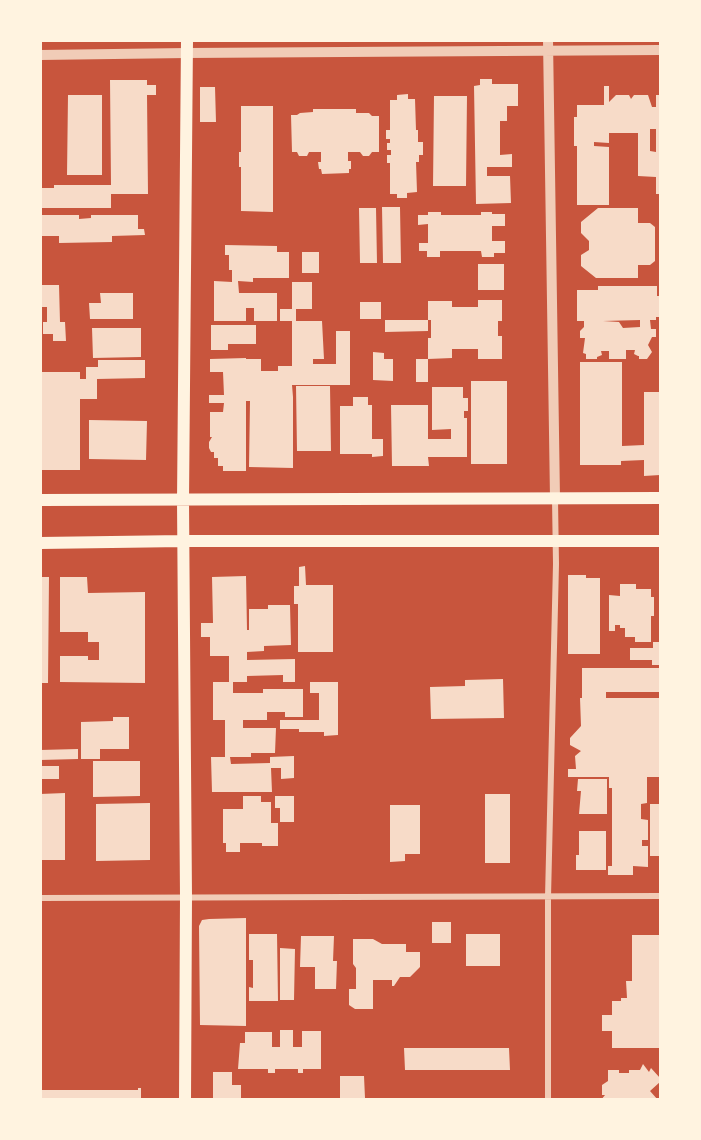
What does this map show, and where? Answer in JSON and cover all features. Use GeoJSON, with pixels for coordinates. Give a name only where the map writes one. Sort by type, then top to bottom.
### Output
{"type":"FeatureCollection","features":[{"type":"Feature","properties":{"kind":"main road"},"geometry":{"type":"LineString","coordinates":[[185,1100],[183,501],[187,47]]}},
{"type":"Feature","properties":{"kind":"main road"},"geometry":{"type":"LineString","coordinates":[[40,500],[660,498]]}},
{"type":"Feature","properties":{"kind":"main road"},"geometry":{"type":"LineString","coordinates":[[40,543],[660,541]]}},
{"type":"Feature","properties":{"kind":"street"},"geometry":{"type":"LineString","coordinates":[[548,45],[556,542],[548,897],[548,1100]]}},
{"type":"Feature","properties":{"kind":"street"},"geometry":{"type":"LineString","coordinates":[[40,56],[187,47],[548,45],[660,50]]}},
{"type":"Feature","properties":{"kind":"street"},"geometry":{"type":"LineString","coordinates":[[40,898],[660,896]]}},
{"type":"Feature","properties":{"kind":"building"},"geometry":{"type":"Polygon","coordinates":[[[480,79],[492,79],[492,84],[518,84],[518,106],[507,106],[507,121],[500,121],[500,155],[512,154],[512,167],[487,167],[487,176],[510,176],[511,203],[476,204],[474,86],[480,85],[480,79]]]}},
{"type":"Feature","properties":{"kind":"building"},"geometry":{"type":"Polygon","coordinates":[[[110,80],[147,80],[147,85],[156,85],[156,95],[147,95],[148,194],[111,194],[111,208],[40,208],[40,188],[54,188],[54,185],[111,185],[110,80]]]}},
{"type":"Feature","properties":{"kind":"building"},"geometry":{"type":"Polygon","coordinates":[[[604,86],[609,86],[609,102],[616,95],[629,95],[631,99],[634,95],[648,95],[652,107],[656,107],[656,95],[660,95],[660,194],[656,194],[656,177],[638,176],[638,133],[609,133],[609,143],[594,142],[594,146],[609,147],[609,205],[577,205],[577,146],[574,146],[574,117],[577,117],[577,105],[604,105],[604,86]],[[650,129],[650,151],[656,152],[656,129],[650,129]]]}},
{"type":"Feature","properties":{"kind":"building"},"geometry":{"type":"Polygon","coordinates":[[[200,87],[215,87],[216,122],[200,122],[200,87]]]}},
{"type":"Feature","properties":{"kind":"building"},"geometry":{"type":"Polygon","coordinates":[[[408,94],[408,99],[415,99],[416,130],[418,130],[418,142],[423,142],[423,155],[419,155],[419,162],[416,162],[417,192],[407,193],[407,198],[397,198],[397,194],[390,194],[390,163],[387,163],[387,155],[391,155],[391,150],[387,150],[387,143],[390,143],[390,139],[386,139],[386,130],[390,130],[390,100],[397,100],[397,95],[408,94]]]}},
{"type":"Feature","properties":{"kind":"building"},"geometry":{"type":"Polygon","coordinates":[[[68,95],[102,95],[102,175],[67,175],[68,95]]]}},
{"type":"Feature","properties":{"kind":"building"},"geometry":{"type":"Polygon","coordinates":[[[434,96],[467,96],[466,186],[433,186],[434,96]]]}},
{"type":"Feature","properties":{"kind":"building"},"geometry":{"type":"Polygon","coordinates":[[[241,106],[273,106],[273,212],[241,211],[239,152],[241,152],[241,106]]]}},
{"type":"Feature","properties":{"kind":"building"},"geometry":{"type":"Polygon","coordinates":[[[313,109],[356,109],[356,113],[379,116],[379,152],[363,156],[360,152],[348,152],[348,161],[351,161],[349,173],[322,174],[318,162],[321,162],[321,152],[309,152],[307,156],[299,156],[297,152],[292,152],[291,115],[313,112],[313,109]]]}},
{"type":"Feature","properties":{"kind":"building"},"geometry":{"type":"Polygon","coordinates":[[[382,207],[400,207],[401,263],[383,263],[382,207]]]}},
{"type":"Feature","properties":{"kind":"building"},"geometry":{"type":"Polygon","coordinates":[[[359,208],[376,208],[377,263],[360,263],[359,208]]]}},
{"type":"Feature","properties":{"kind":"building"},"geometry":{"type":"Polygon","coordinates":[[[598,208],[638,208],[638,223],[650,223],[655,227],[655,261],[650,265],[638,265],[638,278],[596,278],[581,266],[581,255],[589,250],[589,241],[581,233],[581,222],[598,208]]]}},
{"type":"Feature","properties":{"kind":"building"},"geometry":{"type":"Polygon","coordinates":[[[428,212],[441,212],[441,215],[481,215],[481,212],[505,214],[505,226],[492,226],[492,241],[505,241],[505,253],[494,253],[494,257],[482,257],[481,251],[440,251],[440,257],[427,257],[427,251],[419,251],[419,243],[428,243],[428,224],[418,225],[418,215],[428,215],[428,212]]]}},
{"type":"Feature","properties":{"kind":"building"},"geometry":{"type":"Polygon","coordinates":[[[40,215],[79,215],[79,219],[91,218],[91,215],[138,215],[138,229],[144,229],[145,235],[112,236],[112,242],[59,243],[59,236],[40,236],[40,215]]]}},
{"type":"Feature","properties":{"kind":"building"},"geometry":{"type":"Polygon","coordinates":[[[225,245],[277,246],[277,252],[289,252],[289,278],[253,278],[253,282],[238,281],[239,293],[277,293],[277,321],[254,321],[254,308],[246,308],[246,321],[214,321],[214,281],[232,282],[232,270],[229,270],[229,255],[225,255],[225,245]]]}},
{"type":"Feature","properties":{"kind":"building"},"geometry":{"type":"Polygon","coordinates":[[[302,252],[319,252],[319,273],[302,273],[302,252]]]}},
{"type":"Feature","properties":{"kind":"building"},"geometry":{"type":"Polygon","coordinates":[[[478,264],[504,264],[504,290],[478,290],[478,264]]]}},
{"type":"Feature","properties":{"kind":"building"},"geometry":{"type":"Polygon","coordinates":[[[292,282],[312,282],[312,309],[296,309],[296,321],[322,321],[324,359],[313,359],[313,364],[336,364],[336,331],[350,331],[350,385],[292,385],[293,468],[249,467],[250,401],[246,401],[246,471],[223,471],[223,466],[218,466],[218,458],[214,458],[214,452],[211,452],[209,448],[209,442],[212,437],[210,437],[210,412],[223,412],[224,403],[209,403],[209,395],[224,395],[223,372],[210,372],[210,359],[261,359],[261,371],[278,371],[278,366],[292,366],[292,321],[280,321],[280,309],[292,309],[292,282]]]}},
{"type":"Feature","properties":{"kind":"building"},"geometry":{"type":"Polygon","coordinates":[[[40,285],[59,285],[60,322],[65,322],[66,341],[53,341],[53,334],[43,334],[43,322],[47,322],[47,307],[40,307],[40,285]]]}},
{"type":"Feature","properties":{"kind":"building"},"geometry":{"type":"Polygon","coordinates":[[[598,286],[657,286],[657,296],[660,296],[660,317],[650,320],[651,329],[656,329],[656,337],[652,337],[648,345],[652,352],[647,359],[639,359],[639,356],[634,354],[635,350],[626,350],[626,359],[609,359],[609,351],[601,351],[602,355],[597,359],[586,359],[586,354],[583,353],[585,338],[580,338],[584,321],[577,321],[577,290],[598,290],[598,286]],[[640,320],[603,321],[619,322],[623,328],[640,327],[640,320]]]}},
{"type":"Feature","properties":{"kind":"building"},"geometry":{"type":"Polygon","coordinates":[[[100,293],[133,293],[133,319],[90,319],[89,303],[101,303],[100,293]]]}},
{"type":"Feature","properties":{"kind":"building"},"geometry":{"type":"Polygon","coordinates":[[[478,300],[502,300],[502,321],[498,321],[498,336],[502,336],[502,359],[478,359],[478,349],[452,349],[452,358],[428,359],[431,320],[428,320],[428,301],[452,301],[452,307],[478,307],[478,300]]]}},
{"type":"Feature","properties":{"kind":"building"},"geometry":{"type":"Polygon","coordinates":[[[360,302],[381,302],[381,319],[360,319],[360,302]]]}},
{"type":"Feature","properties":{"kind":"building"},"geometry":{"type":"Polygon","coordinates":[[[385,320],[428,320],[428,331],[385,332],[385,320]]]}},
{"type":"Feature","properties":{"kind":"building"},"geometry":{"type":"Polygon","coordinates":[[[211,325],[256,325],[256,344],[228,344],[228,350],[211,350],[211,325]]]}},
{"type":"Feature","properties":{"kind":"building"},"geometry":{"type":"Polygon","coordinates":[[[92,328],[141,328],[141,357],[93,358],[92,328]]]}},
{"type":"Feature","properties":{"kind":"building"},"geometry":{"type":"Polygon","coordinates":[[[373,352],[384,353],[384,359],[393,359],[393,381],[373,380],[373,352]]]}},
{"type":"Feature","properties":{"kind":"building"},"geometry":{"type":"Polygon","coordinates":[[[416,359],[428,359],[428,382],[416,382],[416,359]]]}},
{"type":"Feature","properties":{"kind":"building"},"geometry":{"type":"Polygon","coordinates":[[[98,360],[145,360],[145,378],[97,379],[97,399],[80,399],[80,470],[40,470],[40,372],[80,372],[80,379],[86,379],[86,367],[98,367],[98,360]]]}},
{"type":"Feature","properties":{"kind":"building"},"geometry":{"type":"Polygon","coordinates":[[[580,362],[622,362],[622,446],[644,445],[644,392],[660,392],[660,475],[644,476],[644,460],[621,461],[621,465],[580,465],[580,362]]]}},
{"type":"Feature","properties":{"kind":"building"},"geometry":{"type":"Polygon","coordinates":[[[471,381],[507,381],[507,464],[471,464],[471,381]]]}},
{"type":"Feature","properties":{"kind":"building"},"geometry":{"type":"Polygon","coordinates":[[[296,386],[330,386],[331,451],[297,451],[296,386]]]}},
{"type":"Feature","properties":{"kind":"building"},"geometry":{"type":"Polygon","coordinates":[[[432,387],[463,387],[463,398],[468,398],[468,411],[464,411],[464,418],[467,418],[467,457],[428,457],[429,466],[392,466],[391,405],[428,405],[428,439],[451,439],[451,429],[432,430],[432,387]]]}},
{"type":"Feature","properties":{"kind":"building"},"geometry":{"type":"Polygon","coordinates":[[[353,397],[368,397],[368,405],[372,405],[372,439],[383,439],[383,456],[340,454],[340,406],[353,406],[353,397]]]}},
{"type":"Feature","properties":{"kind":"building"},"geometry":{"type":"Polygon","coordinates":[[[89,420],[147,421],[146,460],[89,459],[89,420]]]}},
{"type":"Feature","properties":{"kind":"building"},"geometry":{"type":"Polygon","coordinates":[[[305,566],[306,585],[333,585],[333,652],[298,652],[298,604],[294,604],[294,586],[299,586],[299,567],[305,566]]]}},
{"type":"Feature","properties":{"kind":"building"},"geometry":{"type":"Polygon","coordinates":[[[568,575],[600,578],[600,654],[568,654],[568,575]]]}},
{"type":"Feature","properties":{"kind":"building"},"geometry":{"type":"Polygon","coordinates":[[[246,576],[247,630],[249,630],[249,609],[268,609],[268,605],[290,605],[291,645],[264,646],[264,651],[247,652],[247,660],[295,659],[295,682],[283,682],[283,675],[247,676],[247,682],[233,682],[233,693],[263,693],[263,689],[303,689],[303,717],[285,717],[285,712],[267,712],[267,720],[243,720],[243,728],[276,728],[275,753],[251,753],[251,757],[230,757],[231,764],[270,763],[270,757],[294,756],[294,778],[281,779],[281,768],[271,768],[272,792],[212,792],[211,757],[225,757],[225,720],[213,720],[213,682],[229,682],[229,656],[210,656],[210,637],[201,637],[201,623],[213,623],[212,577],[246,576]]]}},
{"type":"Feature","properties":{"kind":"building"},"geometry":{"type":"Polygon","coordinates":[[[40,577],[49,577],[48,683],[40,683],[40,577]]]}},
{"type":"Feature","properties":{"kind":"building"},"geometry":{"type":"Polygon","coordinates":[[[60,577],[87,577],[88,593],[145,592],[145,683],[60,682],[60,656],[88,656],[88,660],[99,660],[99,642],[88,642],[88,632],[60,632],[60,577]]]}},
{"type":"Feature","properties":{"kind":"building"},"geometry":{"type":"Polygon","coordinates":[[[620,584],[636,584],[636,589],[651,589],[651,597],[654,597],[654,616],[651,616],[651,642],[635,642],[635,637],[625,637],[625,628],[620,628],[620,625],[615,625],[615,631],[609,631],[609,595],[620,596],[620,584]]]}},
{"type":"Feature","properties":{"kind":"building"},"geometry":{"type":"Polygon","coordinates":[[[653,642],[660,642],[660,665],[652,665],[652,660],[630,660],[630,648],[653,648],[653,642]]]}},
{"type":"Feature","properties":{"kind":"building"},"geometry":{"type":"Polygon","coordinates":[[[582,668],[660,668],[660,692],[606,692],[606,698],[660,698],[660,777],[647,777],[647,803],[641,804],[641,819],[648,820],[648,840],[642,840],[642,846],[648,846],[648,867],[633,866],[633,875],[608,875],[608,866],[612,866],[612,788],[609,788],[609,777],[568,777],[568,769],[576,769],[575,756],[581,751],[570,745],[570,738],[581,726],[582,668]]]}},
{"type":"Feature","properties":{"kind":"building"},"geometry":{"type":"Polygon","coordinates":[[[503,679],[504,718],[431,719],[430,687],[465,686],[465,680],[503,679]]]}},
{"type":"Feature","properties":{"kind":"building"},"geometry":{"type":"Polygon","coordinates":[[[310,682],[338,682],[338,735],[324,736],[324,732],[280,729],[280,720],[319,720],[319,693],[310,693],[310,682]]]}},
{"type":"Feature","properties":{"kind":"building"},"geometry":{"type":"Polygon","coordinates":[[[113,717],[129,717],[129,749],[100,749],[100,759],[81,759],[81,722],[113,721],[113,717]]]}},
{"type":"Feature","properties":{"kind":"building"},"geometry":{"type":"Polygon","coordinates":[[[78,749],[78,759],[40,760],[40,750],[78,749]]]}},
{"type":"Feature","properties":{"kind":"building"},"geometry":{"type":"Polygon","coordinates":[[[93,761],[140,761],[140,796],[93,797],[93,761]]]}},
{"type":"Feature","properties":{"kind":"building"},"geometry":{"type":"Polygon","coordinates":[[[40,766],[59,766],[59,779],[40,779],[40,766]]]}},
{"type":"Feature","properties":{"kind":"building"},"geometry":{"type":"Polygon","coordinates":[[[578,779],[607,779],[607,814],[579,814],[581,791],[577,791],[578,779]]]}},
{"type":"Feature","properties":{"kind":"building"},"geometry":{"type":"Polygon","coordinates":[[[65,793],[65,860],[40,860],[40,794],[65,793]]]}},
{"type":"Feature","properties":{"kind":"building"},"geometry":{"type":"Polygon","coordinates":[[[485,794],[510,794],[510,863],[485,863],[485,794]]]}},
{"type":"Feature","properties":{"kind":"building"},"geometry":{"type":"Polygon","coordinates":[[[243,796],[261,796],[261,802],[271,802],[271,823],[278,823],[278,846],[240,843],[240,852],[226,852],[226,843],[223,843],[223,809],[243,809],[243,796]]]}},
{"type":"Feature","properties":{"kind":"building"},"geometry":{"type":"Polygon","coordinates":[[[275,796],[294,796],[294,822],[280,822],[280,808],[275,808],[275,796]]]}},
{"type":"Feature","properties":{"kind":"building"},"geometry":{"type":"Polygon","coordinates":[[[150,803],[150,860],[96,861],[96,804],[150,803]]]}},
{"type":"Feature","properties":{"kind":"building"},"geometry":{"type":"Polygon","coordinates":[[[650,804],[660,804],[660,856],[650,856],[650,804]]]}},
{"type":"Feature","properties":{"kind":"building"},"geometry":{"type":"Polygon","coordinates":[[[390,805],[420,805],[420,854],[405,854],[405,861],[390,862],[390,805]]]}},
{"type":"Feature","properties":{"kind":"building"},"geometry":{"type":"Polygon","coordinates":[[[579,831],[606,831],[606,870],[576,870],[576,855],[579,855],[579,831]]]}},
{"type":"Feature","properties":{"kind":"building"},"geometry":{"type":"Polygon","coordinates":[[[246,918],[246,1026],[200,1025],[199,926],[202,920],[246,918]]]}},
{"type":"Feature","properties":{"kind":"building"},"geometry":{"type":"Polygon","coordinates":[[[432,922],[451,922],[451,943],[432,943],[432,922]]]}},
{"type":"Feature","properties":{"kind":"building"},"geometry":{"type":"Polygon","coordinates":[[[249,934],[277,934],[278,1001],[249,1001],[249,987],[253,988],[253,960],[249,960],[249,934]]]}},
{"type":"Feature","properties":{"kind":"building"},"geometry":{"type":"Polygon","coordinates":[[[466,934],[500,934],[500,966],[466,966],[466,934]]]}},
{"type":"Feature","properties":{"kind":"building"},"geometry":{"type":"Polygon","coordinates":[[[632,935],[660,935],[660,1048],[612,1048],[612,1031],[602,1031],[602,1015],[612,1015],[612,1001],[627,998],[626,981],[632,981],[632,935]]]}},
{"type":"Feature","properties":{"kind":"building"},"geometry":{"type":"Polygon","coordinates":[[[301,936],[334,936],[333,961],[337,961],[336,989],[315,989],[315,967],[300,967],[301,936]]]}},
{"type":"Feature","properties":{"kind":"building"},"geometry":{"type":"Polygon","coordinates":[[[353,939],[373,939],[382,944],[406,944],[406,952],[420,952],[420,967],[410,977],[400,977],[394,986],[392,986],[392,980],[373,980],[373,1009],[355,1009],[349,1005],[349,989],[356,989],[353,939]]]}},
{"type":"Feature","properties":{"kind":"building"},"geometry":{"type":"Polygon","coordinates":[[[280,948],[295,949],[294,1000],[280,1000],[280,948]]]}},
{"type":"Feature","properties":{"kind":"building"},"geometry":{"type":"Polygon","coordinates":[[[280,1030],[293,1030],[293,1047],[302,1047],[302,1031],[321,1031],[321,1069],[303,1069],[303,1073],[298,1073],[298,1069],[275,1069],[275,1073],[268,1073],[268,1069],[238,1069],[240,1043],[245,1043],[245,1032],[272,1032],[272,1047],[280,1047],[280,1030]]]}},
{"type":"Feature","properties":{"kind":"building"},"geometry":{"type":"Polygon","coordinates":[[[404,1048],[509,1048],[510,1070],[405,1070],[404,1048]]]}},
{"type":"Feature","properties":{"kind":"building"},"geometry":{"type":"Polygon","coordinates":[[[643,1064],[649,1072],[651,1068],[660,1078],[660,1082],[650,1091],[658,1100],[601,1100],[605,1095],[602,1095],[602,1085],[608,1081],[608,1070],[629,1073],[629,1070],[640,1070],[643,1064]]]}},
{"type":"Feature","properties":{"kind":"building"},"geometry":{"type":"Polygon","coordinates":[[[213,1072],[232,1072],[232,1085],[241,1085],[241,1100],[213,1100],[213,1072]]]}},
{"type":"Feature","properties":{"kind":"building"},"geometry":{"type":"Polygon","coordinates":[[[340,1076],[364,1076],[365,1098],[340,1100],[340,1076]]]}},
{"type":"Feature","properties":{"kind":"building"},"geometry":{"type":"Polygon","coordinates":[[[141,1088],[141,1100],[41,1100],[41,1090],[138,1090],[141,1088]]]}}]}
